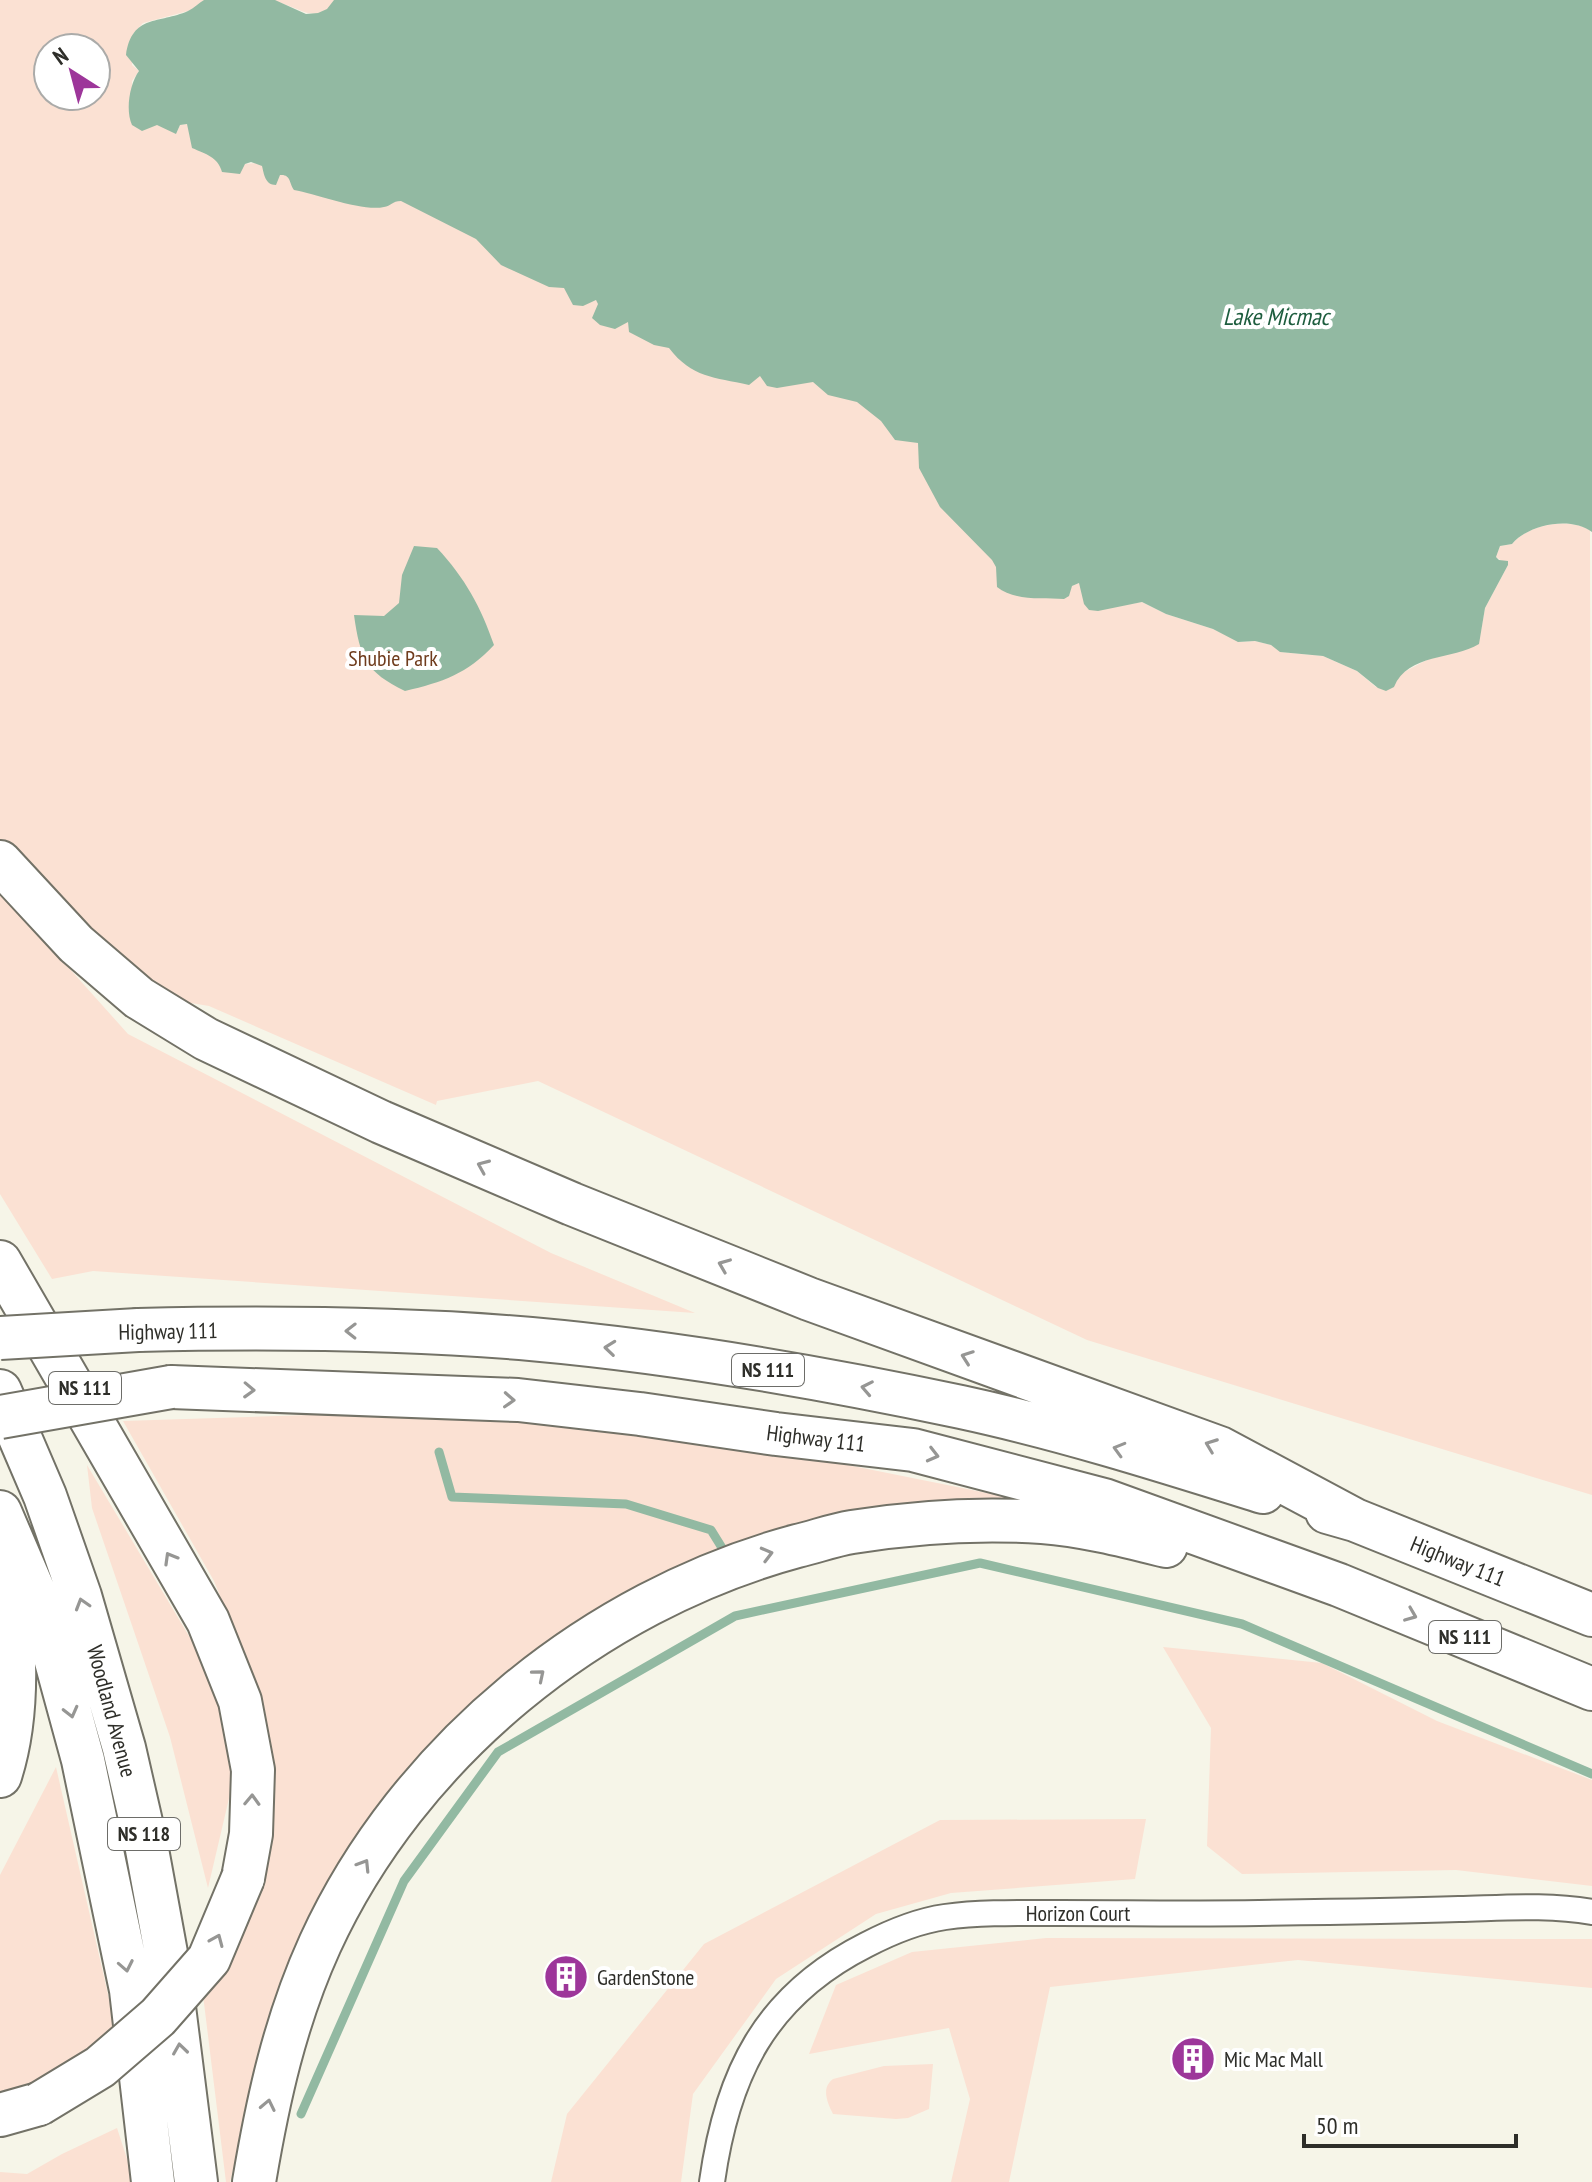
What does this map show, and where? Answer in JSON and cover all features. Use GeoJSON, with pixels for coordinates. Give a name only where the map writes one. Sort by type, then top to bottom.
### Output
{"type":"FeatureCollection","features":[{"type":"Feature","properties":{"kind":"highway"},"geometry":{"type":"LineString","coordinates":[[0,862],[76,944],[139,998],[206,1039],[381,1122],[572,1204],[809,1299],[1220,1448],[1355,1520]]}},
{"type":"Feature","properties":{"kind":"highway"},"geometry":{"type":"LineString","coordinates":[[0,1262],[208,1621],[240,1701],[253,1770],[251,1834],[243,1878],[209,1959],[158,2017],[100,2067],[19,2109]]}},
{"type":"Feature","properties":{"kind":"highway"},"geometry":{"type":"LineString","coordinates":[[0,1318],[147,1324]]}},
{"type":"Feature","properties":{"kind":"highway","name":"Highway 111"},"geometry":{"type":"LineString","coordinates":[[0,1338],[147,1324],[395,1332],[529,1339],[654,1353],[787,1373],[964,1408],[1054,1431],[1355,1520],[1592,1615]]}},
{"type":"Feature","properties":{"kind":"highway"},"geometry":{"type":"LineString","coordinates":[[10,1428],[171,1387]]}},
{"type":"Feature","properties":{"kind":"highway","name":"Highway 111"},"geometry":{"type":"LineString","coordinates":[[0,1391],[25,1388],[171,1387],[518,1400],[913,1450],[1104,1500],[1339,1585],[1592,1689]]}},
{"type":"Feature","properties":{"kind":"highway","name":"NS 118"},"geometry":{"type":"LineString","coordinates":[[0,1391],[10,1428]]}},
{"type":"Feature","properties":{"kind":"highway","name":"Woodland Avenue"},"geometry":{"type":"LineString","coordinates":[[10,1428],[45,1496],[80,1596],[130,1775],[170,1975],[196,2182]]}},
{"type":"Feature","properties":{"kind":"highway"},"geometry":{"type":"LineString","coordinates":[[0,1514],[11,1615],[14,1683],[12,1728],[0,1776]]}},
{"type":"Feature","properties":{"kind":"highway","name":"Woodland Avenue"},"geometry":{"type":"LineString","coordinates":[[0,1514],[42,1610],[83,1760],[131,1990],[153,2182]]}},
{"type":"Feature","properties":{"kind":"highway"},"geometry":{"type":"LineString","coordinates":[[254,2182],[266,2111],[296,1999],[321,1942],[363,1865],[414,1794],[464,1738],[551,1665],[623,1620],[746,1560],[850,1532],[950,1521],[1043,1522],[1135,1538],[1339,1585]]}},
{"type":"Feature","properties":{"kind":"street","name":"Horizon Court"},"geometry":{"type":"LineString","coordinates":[[712,2182],[723,2125],[737,2080],[751,2048],[773,2015],[818,1974],[849,1953],[897,1929],[944,1917],[1038,1913],[1238,1914],[1520,1908],[1592,1912]]}},
{"type":"Feature","properties":{"kind":"green space","name":"Shubie Park"},"geometry":{"type":"Polygon","coordinates":[[[0,0],[213,0],[188,11],[143,23],[133,34],[132,65],[139,71],[132,81],[132,95],[177,132],[180,125],[187,124],[245,164],[257,163],[415,200],[590,302],[596,300],[628,322],[630,328],[878,401],[918,443],[920,450],[1072,586],[1079,583],[1131,604],[1142,602],[1240,642],[1255,641],[1271,645],[1281,652],[1323,656],[1357,671],[1376,687],[1481,631],[1485,608],[1508,565],[1496,557],[1500,546],[1512,544],[1538,527],[1560,523],[1590,530],[1592,1495],[1087,1340],[538,1081],[437,1101],[436,1105],[209,1006],[137,994],[0,867],[0,0]]]}},
{"type":"Feature","properties":{"kind":"green space"},"geometry":{"type":"Polygon","coordinates":[[[271,0],[347,0],[316,14],[271,0]]]}},
{"type":"Feature","properties":{"kind":"green space"},"geometry":{"type":"Polygon","coordinates":[[[0,891],[128,1034],[551,1253],[695,1313],[93,1271],[52,1279],[0,1194],[0,891]]]}},
{"type":"Feature","properties":{"kind":"green space"},"geometry":{"type":"Polygon","coordinates":[[[404,1412],[587,1425],[749,1445],[1031,1502],[746,1549],[446,1739],[259,2062],[230,2182],[226,2182],[203,1995],[258,1691],[214,1581],[123,1421],[404,1412]]]}},
{"type":"Feature","properties":{"kind":"green space"},"geometry":{"type":"Polygon","coordinates":[[[87,1465],[245,1730],[208,1888],[170,1737],[92,1508],[87,1465]]]}},
{"type":"Feature","properties":{"kind":"green space"},"geometry":{"type":"Polygon","coordinates":[[[1163,1647],[1322,1663],[1437,1721],[1592,1780],[1592,1886],[1456,1870],[1242,1874],[1207,1846],[1211,1728],[1163,1647]]]}},
{"type":"Feature","properties":{"kind":"green space"},"geometry":{"type":"Polygon","coordinates":[[[56,1767],[115,2025],[67,2066],[30,2083],[0,2092],[0,1875],[56,1767]]]}},
{"type":"Feature","properties":{"kind":"green space"},"geometry":{"type":"Polygon","coordinates":[[[1146,1819],[1135,1879],[951,1893],[876,1914],[776,1979],[693,2094],[681,2182],[551,2182],[567,2114],[704,1944],[940,1820],[1146,1819]]]}},
{"type":"Feature","properties":{"kind":"green space"},"geometry":{"type":"Polygon","coordinates":[[[1046,1938],[1592,1939],[1592,1988],[1298,1960],[1050,1987],[1009,2182],[951,2182],[970,2099],[949,2028],[809,2054],[836,1985],[912,1952],[1046,1938]]]}},
{"type":"Feature","properties":{"kind":"green space"},"geometry":{"type":"Polygon","coordinates":[[[933,2064],[929,2109],[908,2118],[896,2119],[833,2114],[826,2091],[833,2079],[884,2066],[933,2064]]]}},
{"type":"Feature","properties":{"kind":"green space"},"geometry":{"type":"Polygon","coordinates":[[[117,2128],[132,2182],[0,2182],[0,2172],[27,2174],[117,2128]]]}},
{"type":"Feature","properties":{"kind":"water","name":"Lake Micmac"},"geometry":{"type":"Polygon","coordinates":[[[204,0],[275,0],[306,14],[327,9],[334,0],[1592,0],[1592,532],[1573,524],[1550,524],[1529,531],[1512,544],[1500,546],[1496,557],[1508,561],[1508,565],[1485,608],[1479,644],[1410,668],[1394,687],[1386,691],[1357,671],[1323,656],[1280,652],[1271,645],[1255,641],[1238,642],[1142,602],[1089,610],[1084,604],[1079,583],[1072,586],[1069,596],[1064,599],[1012,595],[997,587],[996,567],[992,560],[940,507],[919,468],[918,443],[895,440],[881,421],[857,402],[828,395],[813,382],[777,388],[767,386],[760,376],[749,385],[704,375],[686,365],[669,348],[654,345],[629,332],[628,322],[615,329],[600,325],[592,318],[598,304],[596,300],[583,306],[573,305],[564,288],[549,287],[501,265],[476,239],[401,201],[375,208],[352,205],[294,190],[284,175],[280,175],[276,185],[272,185],[262,166],[251,162],[245,164],[240,174],[222,172],[214,159],[192,148],[187,124],[180,125],[176,134],[157,125],[142,131],[132,125],[130,97],[139,71],[126,55],[134,33],[148,22],[188,11],[204,0]]]}},
{"type":"Feature","properties":{"kind":"water"},"geometry":{"type":"Polygon","coordinates":[[[414,546],[437,548],[456,570],[484,618],[494,645],[454,676],[405,691],[381,677],[367,662],[362,653],[354,615],[384,616],[399,603],[402,575],[414,546]]]}},
{"type":"Feature","properties":{"kind":"waterway"},"geometry":{"type":"LineString","coordinates":[[439,1452],[452,1497],[626,1504],[711,1530],[724,1551]]}},
{"type":"Feature","properties":{"kind":"waterway"},"geometry":{"type":"LineString","coordinates":[[301,2114],[404,1881],[498,1752],[735,1616],[980,1563],[1242,1624],[1592,1774]]}},
{"type":"Feature","properties":{"kind":"place","name":"GardenStone"},"geometry":{"type":"Point","coordinates":[566,1977]}},
{"type":"Feature","properties":{"kind":"place","name":"Mic Mac Mall"},"geometry":{"type":"Point","coordinates":[1193,2059]}}]}
